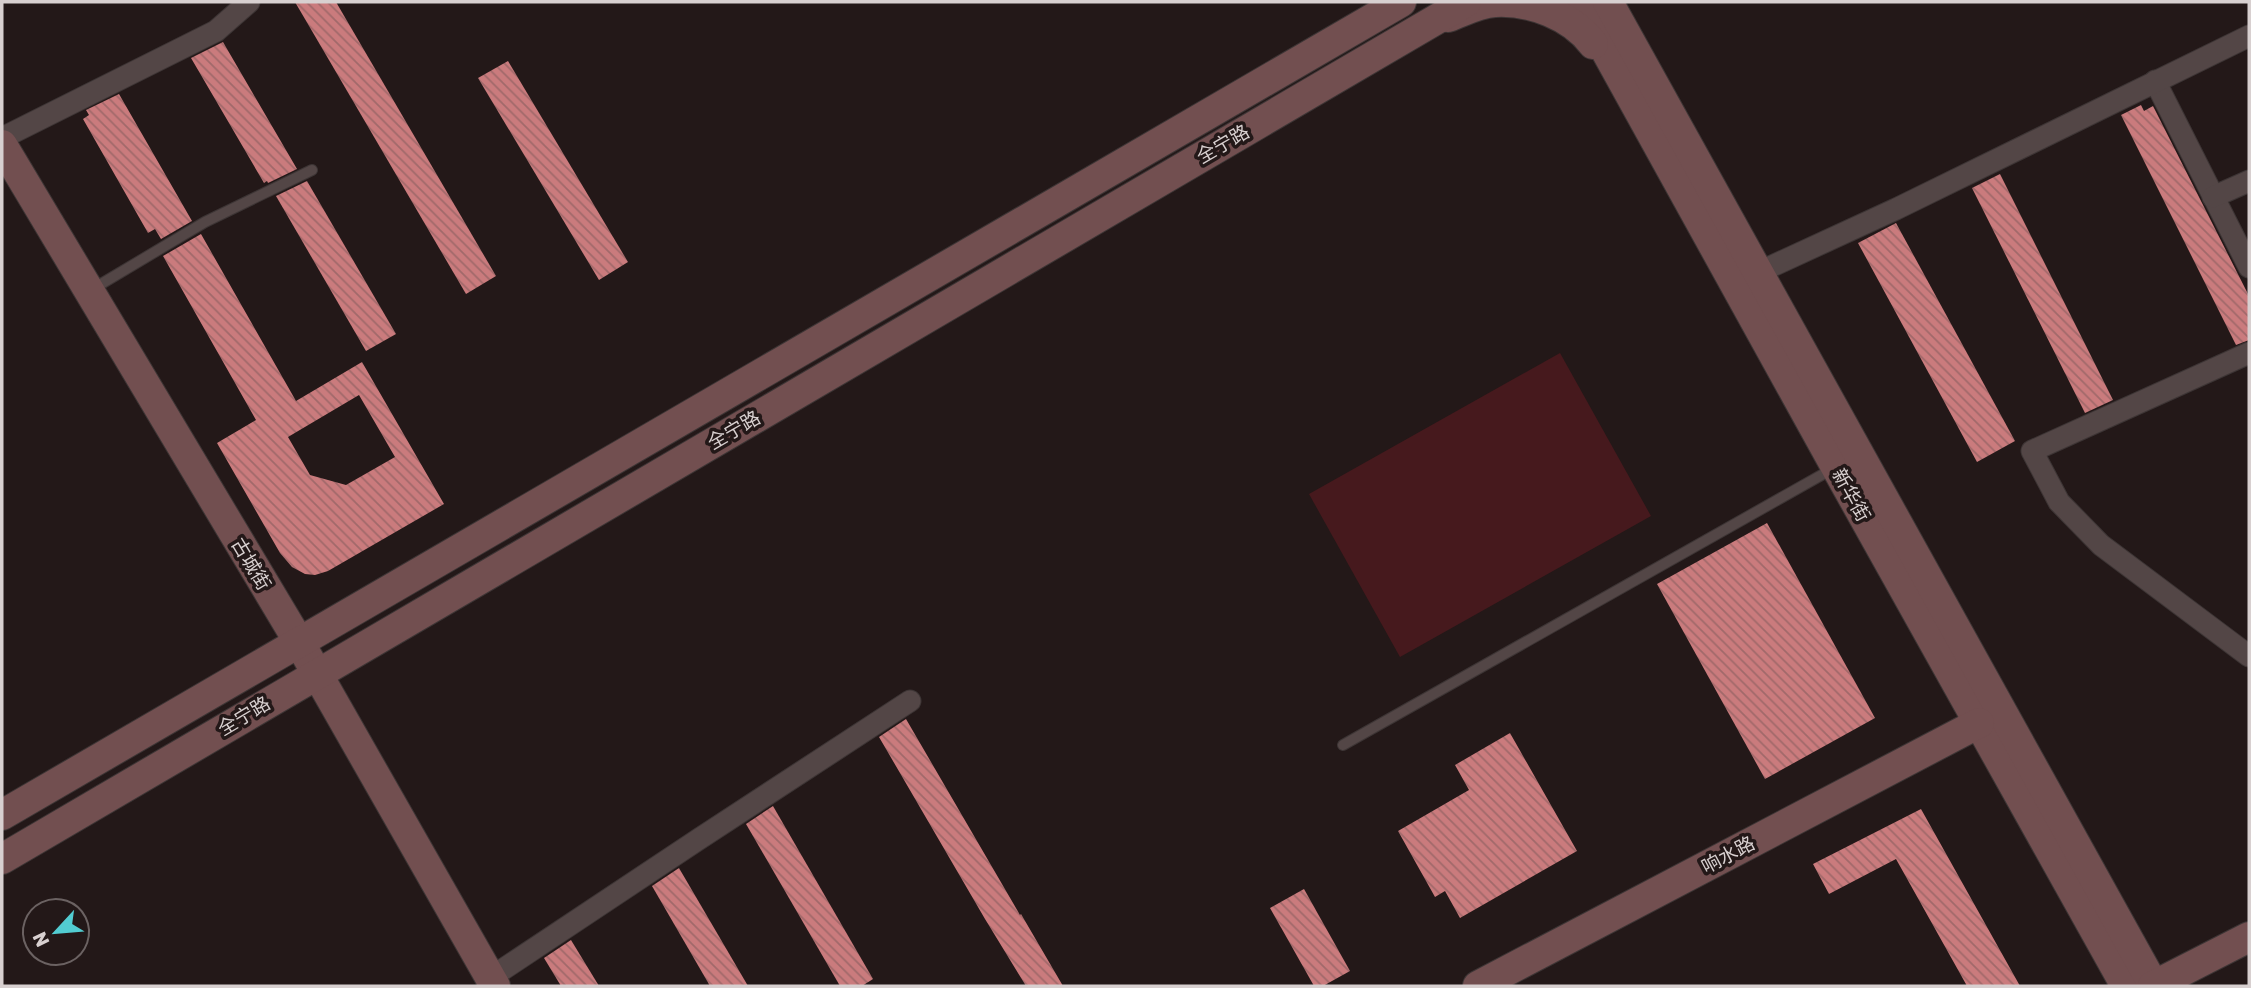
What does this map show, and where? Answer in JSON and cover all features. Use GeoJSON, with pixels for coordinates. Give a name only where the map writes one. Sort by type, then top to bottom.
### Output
{"type":"FeatureCollection","features":[{"type":"Feature","properties":{"kind":"main road","name":"全宁路"},"geometry":{"type":"LineString","coordinates":[[2,859],[1466,2]]}},
{"type":"Feature","properties":{"kind":"main road"},"geometry":{"type":"LineString","coordinates":[[1416,31],[1475,6],[1496,2],[1517,3],[1540,9],[1579,28],[1644,96]]}},
{"type":"Feature","properties":{"kind":"main road","name":"新华街"},"geometry":{"type":"LineString","coordinates":[[1579,2],[1644,96],[1758,273],[2153,986]]}},
{"type":"Feature","properties":{"kind":"main road","name":"新华街"},"geometry":{"type":"LineString","coordinates":[[1608,2],[1644,96],[1836,467],[2126,986]]}},
{"type":"Feature","properties":{"kind":"main road"},"geometry":{"type":"LineString","coordinates":[[1629,2],[1628,12],[1644,96]]}},
{"type":"Feature","properties":{"kind":"main road","name":"全宁路"},"geometry":{"type":"LineString","coordinates":[[2,815],[1391,4]]}},
{"type":"Feature","properties":{"kind":"main road","name":"古城街"},"geometry":{"type":"LineString","coordinates":[[2,145],[299,642],[493,982]]}},
{"type":"Feature","properties":{"kind":"main road","name":"响水路"},"geometry":{"type":"LineString","coordinates":[[1478,986],[1979,723]]}},
{"type":"Feature","properties":{"kind":"main road"},"geometry":{"type":"LineString","coordinates":[[2153,986],[2249,937]]}},
{"type":"Feature","properties":{"kind":"street"},"geometry":{"type":"LineString","coordinates":[[2,138],[216,32],[249,2]]}},
{"type":"Feature","properties":{"kind":"street"},"geometry":{"type":"LineString","coordinates":[[1758,273],[1896,209],[2249,36]]}},
{"type":"Feature","properties":{"kind":"street"},"geometry":{"type":"LineString","coordinates":[[2155,80],[2249,267]]}},
{"type":"Feature","properties":{"kind":"street"},"geometry":{"type":"LineString","coordinates":[[2213,197],[2249,181]]}},
{"type":"Feature","properties":{"kind":"street"},"geometry":{"type":"LineString","coordinates":[[2249,353],[2032,451],[2059,502],[2101,545],[2249,656]]}},
{"type":"Feature","properties":{"kind":"street"},"geometry":{"type":"LineString","coordinates":[[493,982],[699,839],[910,701]]}},
{"type":"Feature","properties":{"kind":"lane"},"geometry":{"type":"LineString","coordinates":[[88,291],[205,222],[312,170]]}},
{"type":"Feature","properties":{"kind":"lane"},"geometry":{"type":"LineString","coordinates":[[1343,745],[1836,467]]}},
{"type":"Feature","properties":{"kind":"shaded area"},"geometry":{"type":"Polygon","coordinates":[[[1560,353],[1651,516],[1400,657],[1309,494],[1560,353]]]}},
{"type":"Feature","properties":{"kind":"building"},"geometry":{"type":"Polygon","coordinates":[[[295,2],[336,2],[496,276],[466,294],[295,2]]]}},
{"type":"Feature","properties":{"kind":"building"},"geometry":{"type":"Polygon","coordinates":[[[223,42],[297,169],[268,183],[264,183],[191,58],[223,42]]]}},
{"type":"Feature","properties":{"kind":"building"},"geometry":{"type":"Polygon","coordinates":[[[508,61],[628,262],[599,280],[478,78],[508,61]]]}},
{"type":"Feature","properties":{"kind":"building"},"geometry":{"type":"Polygon","coordinates":[[[119,94],[192,221],[161,239],[155,229],[148,233],[83,119],[89,115],[86,110],[119,94]]]}},
{"type":"Feature","properties":{"kind":"building"},"geometry":{"type":"Polygon","coordinates":[[[2141,105],[2144,111],[2153,106],[2249,296],[2249,340],[2236,345],[2121,115],[2141,105]]]}},
{"type":"Feature","properties":{"kind":"building"},"geometry":{"type":"Polygon","coordinates":[[[2000,174],[2113,400],[2085,413],[1972,188],[2000,174]]]}},
{"type":"Feature","properties":{"kind":"building"},"geometry":{"type":"Polygon","coordinates":[[[307,181],[396,334],[366,351],[276,196],[307,181]]]}},
{"type":"Feature","properties":{"kind":"building"},"geometry":{"type":"Polygon","coordinates":[[[1896,223],[2015,441],[1977,462],[1858,243],[1896,223]]]}},
{"type":"Feature","properties":{"kind":"building"},"geometry":{"type":"Polygon","coordinates":[[[201,234],[296,401],[362,362],[444,504],[328,571],[315,575],[305,574],[292,567],[280,553],[217,443],[256,420],[163,256],[201,234]],[[359,395],[288,437],[310,475],[346,485],[395,457],[359,395]]]}},
{"type":"Feature","properties":{"kind":"building"},"geometry":{"type":"Polygon","coordinates":[[[1767,523],[1875,718],[1765,779],[1657,584],[1767,523]]]}},
{"type":"Feature","properties":{"kind":"building"},"geometry":{"type":"Polygon","coordinates":[[[906,719],[1063,986],[1026,986],[985,919],[879,737],[906,719]]]}},
{"type":"Feature","properties":{"kind":"building"},"geometry":{"type":"Polygon","coordinates":[[[1510,733],[1577,851],[1460,918],[1445,891],[1435,897],[1398,831],[1469,790],[1455,765],[1510,733]]]}},
{"type":"Feature","properties":{"kind":"building"},"geometry":{"type":"Polygon","coordinates":[[[773,806],[873,979],[862,986],[840,986],[746,824],[773,806]]]}},
{"type":"Feature","properties":{"kind":"building"},"geometry":{"type":"Polygon","coordinates":[[[1921,809],[2020,986],[1967,986],[1896,859],[1829,894],[1813,864],[1921,809]]]}},
{"type":"Feature","properties":{"kind":"building"},"geometry":{"type":"Polygon","coordinates":[[[679,868],[748,986],[710,986],[652,886],[679,868]]]}},
{"type":"Feature","properties":{"kind":"building"},"geometry":{"type":"Polygon","coordinates":[[[1304,889],[1350,971],[1323,986],[1314,986],[1270,908],[1304,889]]]}},
{"type":"Feature","properties":{"kind":"building"},"geometry":{"type":"Polygon","coordinates":[[[571,940],[599,986],[561,986],[544,958],[571,940]]]}}]}
